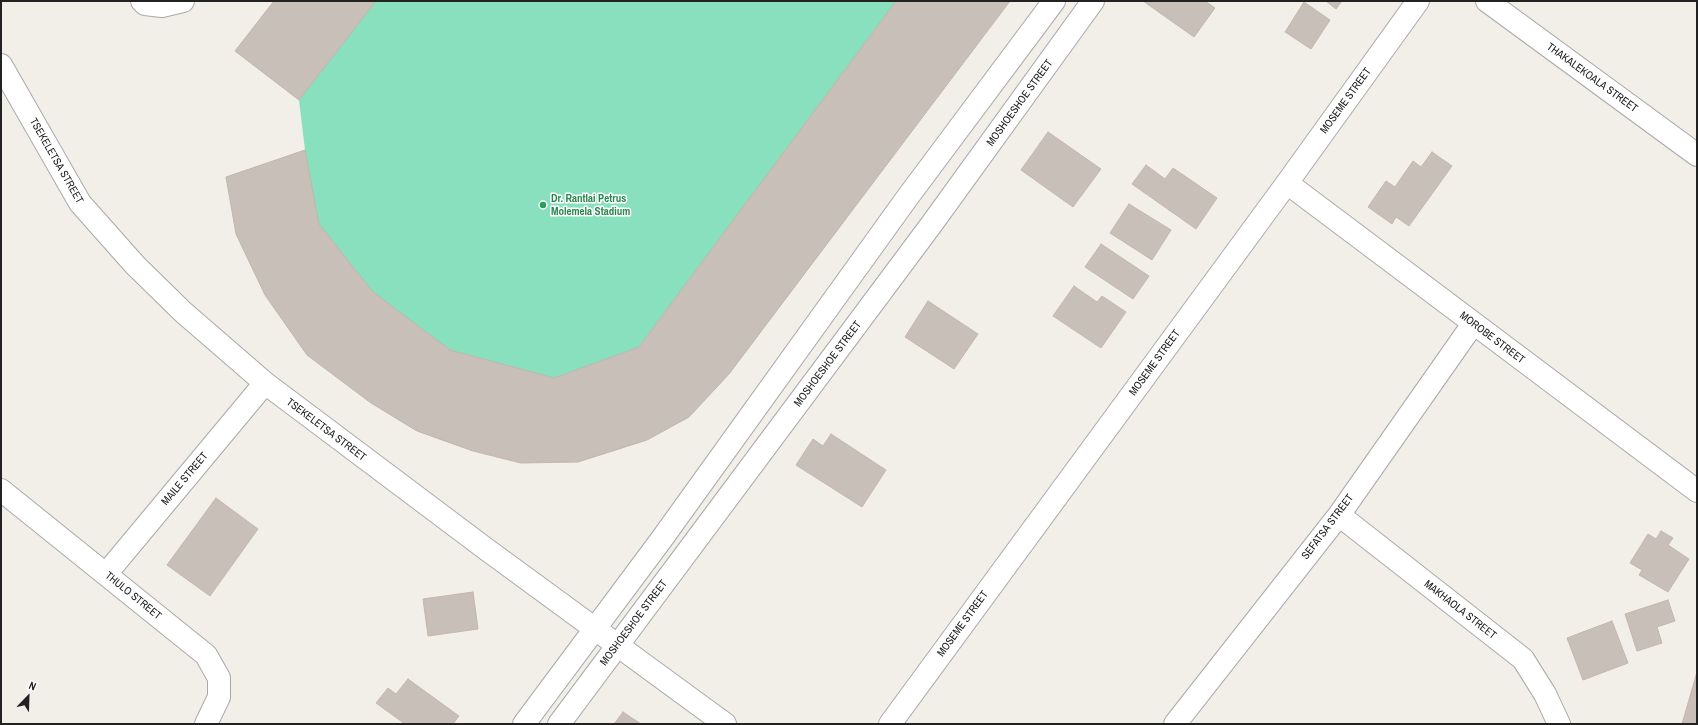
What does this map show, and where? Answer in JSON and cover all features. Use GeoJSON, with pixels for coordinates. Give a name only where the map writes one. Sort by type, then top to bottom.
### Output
{"type":"FeatureCollection","features":[{"type":"Feature","properties":{"kind":"street"},"geometry":{"type":"LineString","coordinates":[[142,1],[145,4],[162,6],[183,1]]}},
{"type":"Feature","properties":{"kind":"street"},"geometry":{"type":"LineString","coordinates":[[524,724],[661,540],[907,198],[1054,1]]}},
{"type":"Feature","properties":{"kind":"street","name":"MOSHOESHOE STREET"},"geometry":{"type":"LineString","coordinates":[[559,724],[927,232],[1093,1]]}},
{"type":"Feature","properties":{"kind":"street","name":"MOSEME STREET"},"geometry":{"type":"LineString","coordinates":[[890,724],[1287,183],[1418,1]]}},
{"type":"Feature","properties":{"kind":"street","name":"THAKALEKOALA STREET"},"geometry":{"type":"LineString","coordinates":[[1488,1],[1697,156]]}},
{"type":"Feature","properties":{"kind":"street","name":"TSEKELETSA STREET"},"geometry":{"type":"LineString","coordinates":[[1,65],[80,204],[135,265],[183,312],[265,384],[617,646],[725,724]]}},
{"type":"Feature","properties":{"kind":"street","name":"MOROBE STREET"},"geometry":{"type":"LineString","coordinates":[[1287,183],[1697,491]]}},
{"type":"Feature","properties":{"kind":"street","name":"SEFATSA STREET"},"geometry":{"type":"LineString","coordinates":[[1175,724],[1339,515],[1473,324]]}},
{"type":"Feature","properties":{"kind":"street","name":"MAILE STREET"},"geometry":{"type":"LineString","coordinates":[[106,574],[265,384]]}},
{"type":"Feature","properties":{"kind":"street","name":"THULO STREET"},"geometry":{"type":"LineString","coordinates":[[1,490],[206,655],[219,678],[219,697],[206,724]]}},
{"type":"Feature","properties":{"kind":"street","name":"MAKHAOLA STREET"},"geometry":{"type":"LineString","coordinates":[[1339,515],[1523,659],[1545,694],[1559,724]]}},
{"type":"Feature","properties":{"kind":"green space","name":"Dr. Rantlai Petrus Molemela Stadium"},"geometry":{"type":"Polygon","coordinates":[[[274,1],[1010,1],[729,374],[689,417],[647,440],[578,462],[473,451],[417,431],[371,403],[307,355],[265,295],[236,234],[226,177],[305,150],[299,100],[235,51],[274,1]]]}},
{"type":"Feature","properties":{"kind":"building"},"geometry":{"type":"Polygon","coordinates":[[[274,1],[376,1],[299,100],[235,51],[274,1]]]}},
{"type":"Feature","properties":{"kind":"building"},"geometry":{"type":"Polygon","coordinates":[[[896,1],[1010,1],[729,374],[689,417],[647,440],[578,462],[521,463],[473,451],[417,431],[371,403],[307,355],[265,295],[236,234],[226,177],[305,150],[319,224],[373,292],[450,350],[554,378],[639,347],[896,1]]]}},
{"type":"Feature","properties":{"kind":"building"},"geometry":{"type":"Polygon","coordinates":[[[1143,1],[1205,1],[1215,8],[1194,37],[1143,1]]]}},
{"type":"Feature","properties":{"kind":"building"},"geometry":{"type":"Polygon","coordinates":[[[1326,1],[1342,1],[1336,9],[1326,1]]]}},
{"type":"Feature","properties":{"kind":"building"},"geometry":{"type":"Polygon","coordinates":[[[1304,2],[1330,20],[1311,49],[1285,32],[1304,2]]]}},
{"type":"Feature","properties":{"kind":"building"},"geometry":{"type":"Polygon","coordinates":[[[1048,132],[1101,169],[1073,207],[1021,170],[1048,132]]]}},
{"type":"Feature","properties":{"kind":"building"},"geometry":{"type":"Polygon","coordinates":[[[1432,152],[1452,166],[1409,226],[1396,217],[1392,224],[1368,207],[1386,181],[1395,187],[1413,161],[1421,167],[1432,152]]]}},
{"type":"Feature","properties":{"kind":"building"},"geometry":{"type":"Polygon","coordinates":[[[1146,165],[1165,179],[1173,168],[1217,198],[1196,229],[1132,184],[1146,165]]]}},
{"type":"Feature","properties":{"kind":"building"},"geometry":{"type":"Polygon","coordinates":[[[1129,204],[1171,230],[1152,260],[1110,233],[1129,204]]]}},
{"type":"Feature","properties":{"kind":"building"},"geometry":{"type":"Polygon","coordinates":[[[1101,244],[1149,276],[1133,299],[1085,267],[1101,244]]]}},
{"type":"Feature","properties":{"kind":"building"},"geometry":{"type":"Polygon","coordinates":[[[1074,286],[1097,302],[1102,296],[1126,312],[1101,348],[1053,316],[1074,286]]]}},
{"type":"Feature","properties":{"kind":"building"},"geometry":{"type":"Polygon","coordinates":[[[928,301],[978,334],[954,369],[905,337],[928,301]]]}},
{"type":"Feature","properties":{"kind":"building"},"geometry":{"type":"Polygon","coordinates":[[[831,434],[886,470],[862,507],[796,465],[813,439],[823,446],[831,434]]]}},
{"type":"Feature","properties":{"kind":"building"},"geometry":{"type":"Polygon","coordinates":[[[216,498],[258,529],[210,596],[167,565],[216,498]]]}},
{"type":"Feature","properties":{"kind":"building"},"geometry":{"type":"Polygon","coordinates":[[[1661,531],[1673,538],[1668,545],[1689,559],[1668,592],[1639,575],[1642,570],[1630,563],[1648,534],[1656,539],[1661,531]]]}},
{"type":"Feature","properties":{"kind":"building"},"geometry":{"type":"Polygon","coordinates":[[[473,592],[478,629],[428,636],[423,599],[473,592]]]}},
{"type":"Feature","properties":{"kind":"building"},"geometry":{"type":"Polygon","coordinates":[[[1668,600],[1675,621],[1657,627],[1662,643],[1637,651],[1625,614],[1668,600]]]}},
{"type":"Feature","properties":{"kind":"building"},"geometry":{"type":"Polygon","coordinates":[[[1612,621],[1628,663],[1583,680],[1567,638],[1612,621]]]}},
{"type":"Feature","properties":{"kind":"building"},"geometry":{"type":"Polygon","coordinates":[[[1697,672],[1697,724],[1682,724],[1697,672]]]}},
{"type":"Feature","properties":{"kind":"building"},"geometry":{"type":"Polygon","coordinates":[[[408,679],[459,716],[453,724],[405,724],[376,703],[388,688],[396,694],[408,679]]]}},
{"type":"Feature","properties":{"kind":"building"},"geometry":{"type":"Polygon","coordinates":[[[623,712],[641,724],[614,724],[623,712]]]}},
{"type":"Feature","properties":{"kind":"place","name":"Dr. Rantlai Petrus Molemela Stadium"},"geometry":{"type":"Point","coordinates":[543,205]}}]}
